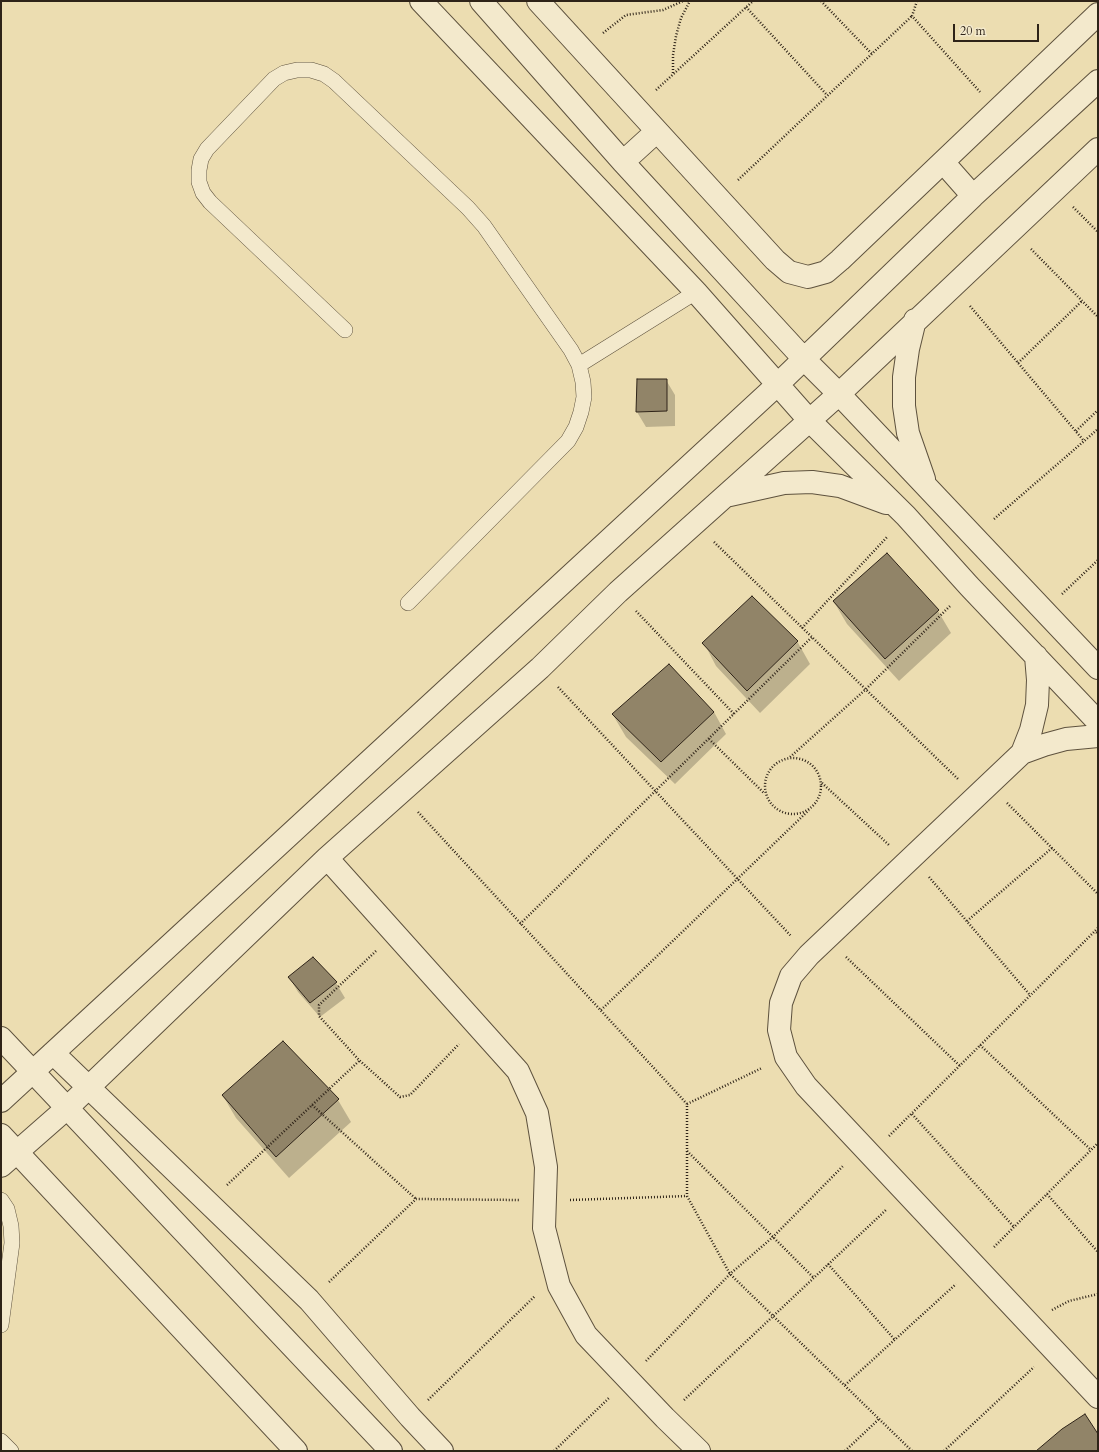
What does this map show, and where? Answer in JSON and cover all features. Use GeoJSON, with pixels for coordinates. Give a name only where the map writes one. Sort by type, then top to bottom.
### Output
{"type":"FeatureCollection","features":[{"type":"Feature","properties":{"kind":"street"},"geometry":{"type":"LineString","coordinates":[[421,1],[696,292],[809,420],[900,511],[1098,722]]}},
{"type":"Feature","properties":{"kind":"street"},"geometry":{"type":"LineString","coordinates":[[481,1],[623,162],[804,359],[839,394],[1098,668]]}},
{"type":"Feature","properties":{"kind":"street"},"geometry":{"type":"LineString","coordinates":[[538,1],[775,260],[789,272],[808,277],[826,272],[1098,14]]}},
{"type":"Feature","properties":{"kind":"street"},"geometry":{"type":"LineString","coordinates":[[1,1101],[777,385],[973,196],[1098,80]]}},
{"type":"Feature","properties":{"kind":"street"},"geometry":{"type":"LineString","coordinates":[[623,162],[657,131]]}},
{"type":"Feature","properties":{"kind":"street"},"geometry":{"type":"LineString","coordinates":[[9,1159],[66,1109],[327,858],[540,668],[618,592],[696,524],[839,394],[915,320],[1098,149]]}},
{"type":"Feature","properties":{"kind":"street"},"geometry":{"type":"LineString","coordinates":[[943,162],[973,196]]}},
{"type":"Feature","properties":{"kind":"street"},"geometry":{"type":"LineString","coordinates":[[915,320],[906,363],[904,406],[908,433],[927,488]]}},
{"type":"Feature","properties":{"kind":"street"},"geometry":{"type":"LineString","coordinates":[[726,496],[784,483],[812,482],[840,486],[867,495],[900,511]]}},
{"type":"Feature","properties":{"kind":"street"},"geometry":{"type":"LineString","coordinates":[[1022,753],[1031,730],[1037,705],[1038,680],[1036,656]]}},
{"type":"Feature","properties":{"kind":"street"},"geometry":{"type":"LineString","coordinates":[[1098,736],[1066,739],[1044,744],[1022,753],[809,955],[791,976],[781,1002],[779,1030],[786,1057],[806,1086],[1098,1397]]}},
{"type":"Feature","properties":{"kind":"street"},"geometry":{"type":"LineString","coordinates":[[327,858],[518,1071],[537,1113],[546,1167],[544,1228],[559,1286],[586,1335],[665,1418],[699,1451]]}},
{"type":"Feature","properties":{"kind":"street"},"geometry":{"type":"LineString","coordinates":[[1,1038],[66,1109],[391,1451]]}},
{"type":"Feature","properties":{"kind":"street"},"geometry":{"type":"LineString","coordinates":[[53,1053],[208,1204],[310,1300],[410,1417],[442,1451]]}},
{"type":"Feature","properties":{"kind":"street"},"geometry":{"type":"LineString","coordinates":[[1,1135],[9,1159],[296,1451]]}},
{"type":"Feature","properties":{"kind":"lane"},"geometry":{"type":"LineString","coordinates":[[344,330],[210,202],[203,193],[199,182],[200,164],[207,149],[274,79],[297,70],[311,70],[324,74],[334,81],[468,208],[484,226],[571,350],[579,366],[583,382],[584,397],[576,427],[568,441],[408,603]]}},
{"type":"Feature","properties":{"kind":"lane"},"geometry":{"type":"LineString","coordinates":[[579,366],[696,292]]}},
{"type":"Feature","properties":{"kind":"lane"},"geometry":{"type":"LineString","coordinates":[[1,1200],[7,1209],[11,1226],[12,1243],[1,1324]]}},
{"type":"Feature","properties":{"kind":"lane"},"geometry":{"type":"LineString","coordinates":[[1,1440],[11,1451]]}},
{"type":"Feature","properties":{"kind":"path"},"geometry":{"type":"LineString","coordinates":[[583,50],[626,15],[663,10],[683,1]]}},
{"type":"Feature","properties":{"kind":"path"},"geometry":{"type":"LineString","coordinates":[[674,74],[673,55],[676,36],[681,18],[690,1]]}},
{"type":"Feature","properties":{"kind":"path"},"geometry":{"type":"LineString","coordinates":[[636,108],[752,1]]}},
{"type":"Feature","properties":{"kind":"path"},"geometry":{"type":"LineString","coordinates":[[821,1],[872,54]]}},
{"type":"Feature","properties":{"kind":"path"},"geometry":{"type":"LineString","coordinates":[[718,198],[912,16],[917,1]]}},
{"type":"Feature","properties":{"kind":"path"},"geometry":{"type":"LineString","coordinates":[[746,7],[827,96]]}},
{"type":"Feature","properties":{"kind":"path"},"geometry":{"type":"LineString","coordinates":[[912,16],[996,110]]}},
{"type":"Feature","properties":{"kind":"path"},"geometry":{"type":"LineString","coordinates":[[1056,189],[1098,232]]}},
{"type":"Feature","properties":{"kind":"path"},"geometry":{"type":"LineString","coordinates":[[1012,230],[1098,317]]}},
{"type":"Feature","properties":{"kind":"path"},"geometry":{"type":"LineString","coordinates":[[953,286],[1084,441]]}},
{"type":"Feature","properties":{"kind":"path"},"geometry":{"type":"LineString","coordinates":[[1018,363],[1082,301]]}},
{"type":"Feature","properties":{"kind":"path"},"geometry":{"type":"LineString","coordinates":[[1076,431],[1098,410]]}},
{"type":"Feature","properties":{"kind":"path"},"geometry":{"type":"LineString","coordinates":[[973,537],[1098,429]]}},
{"type":"Feature","properties":{"kind":"path"},"geometry":{"type":"LineString","coordinates":[[802,628],[900,511]]}},
{"type":"Feature","properties":{"kind":"path"},"geometry":{"type":"LineString","coordinates":[[696,524],[866,690],[1052,848],[1098,894]]}},
{"type":"Feature","properties":{"kind":"path"},"geometry":{"type":"LineString","coordinates":[[1044,610],[1098,560]]}},
{"type":"Feature","properties":{"kind":"path"},"geometry":{"type":"LineString","coordinates":[[790,758],[866,690],[969,586]]}},
{"type":"Feature","properties":{"kind":"path"},"geometry":{"type":"LineString","coordinates":[[618,592],[735,715]]}},
{"type":"Feature","properties":{"kind":"path"},"geometry":{"type":"LineString","coordinates":[[520,924],[735,715],[812,637]]}},
{"type":"Feature","properties":{"kind":"path"},"geometry":{"type":"LineString","coordinates":[[540,668],[809,955]]}},
{"type":"Feature","properties":{"kind":"path"},"geometry":{"type":"LineString","coordinates":[[709,739],[765,794],[770,803],[778,811],[789,814],[799,814],[809,810]]}},
{"type":"Feature","properties":{"kind":"path"},"geometry":{"type":"LineString","coordinates":[[600,1010],[809,810],[821,793],[822,782],[819,774],[811,764],[799,758],[790,758],[781,760],[772,766],[766,774],[764,784],[765,794]]}},
{"type":"Feature","properties":{"kind":"path"},"geometry":{"type":"LineString","coordinates":[[822,782],[909,860],[967,921],[1030,995]]}},
{"type":"Feature","properties":{"kind":"path"},"geometry":{"type":"LineString","coordinates":[[400,792],[687,1104],[687,1196],[730,1274],[912,1451]]}},
{"type":"Feature","properties":{"kind":"path"},"geometry":{"type":"LineString","coordinates":[[967,921],[1052,848]]}},
{"type":"Feature","properties":{"kind":"path"},"geometry":{"type":"LineString","coordinates":[[554,1451],[628,1380],[730,1274],[773,1237],[866,1151],[912,1114],[1098,928]]}},
{"type":"Feature","properties":{"kind":"path"},"geometry":{"type":"LineString","coordinates":[[1095,931],[1098,934]]}},
{"type":"Feature","properties":{"kind":"path"},"geometry":{"type":"LineString","coordinates":[[395,934],[320,1005],[319,1016],[359,1060],[400,1097],[410,1095],[477,1025]]}},
{"type":"Feature","properties":{"kind":"path"},"geometry":{"type":"LineString","coordinates":[[826,938],[960,1066]]}},
{"type":"Feature","properties":{"kind":"path"},"geometry":{"type":"LineString","coordinates":[[980,1045],[1091,1150]]}},
{"type":"Feature","properties":{"kind":"path"},"geometry":{"type":"LineString","coordinates":[[687,1104],[786,1057]]}},
{"type":"Feature","properties":{"kind":"path"},"geometry":{"type":"LineString","coordinates":[[208,1204],[359,1060]]}},
{"type":"Feature","properties":{"kind":"path"},"geometry":{"type":"LineString","coordinates":[[312,1105],[416,1199],[545,1200],[687,1196]]}},
{"type":"Feature","properties":{"kind":"path"},"geometry":{"type":"LineString","coordinates":[[912,1114],[1014,1227]]}},
{"type":"Feature","properties":{"kind":"path"},"geometry":{"type":"LineString","coordinates":[[845,1386],[975,1266],[1098,1143]]}},
{"type":"Feature","properties":{"kind":"path"},"geometry":{"type":"LineString","coordinates":[[687,1150],[814,1278]]}},
{"type":"Feature","properties":{"kind":"path"},"geometry":{"type":"LineString","coordinates":[[665,1418],[905,1193]]}},
{"type":"Feature","properties":{"kind":"path"},"geometry":{"type":"LineString","coordinates":[[1048,1194],[1098,1252]]}},
{"type":"Feature","properties":{"kind":"path"},"geometry":{"type":"LineString","coordinates":[[310,1300],[416,1199]]}},
{"type":"Feature","properties":{"kind":"path"},"geometry":{"type":"LineString","coordinates":[[828,1264],[895,1340]]}},
{"type":"Feature","properties":{"kind":"path"},"geometry":{"type":"LineString","coordinates":[[410,1417],[556,1274]]}},
{"type":"Feature","properties":{"kind":"path"},"geometry":{"type":"LineString","coordinates":[[1032,1327],[1049,1312],[1069,1301],[1098,1294]]}},
{"type":"Feature","properties":{"kind":"path"},"geometry":{"type":"LineString","coordinates":[[944,1451],[1053,1349]]}},
{"type":"Feature","properties":{"kind":"path"},"geometry":{"type":"LineString","coordinates":[[845,1451],[880,1419]]}},
{"type":"Feature","properties":{"kind":"building"},"geometry":{"type":"Polygon","coordinates":[[[637,379],[667,379],[667,411],[636,412],[637,379]]]}},
{"type":"Feature","properties":{"kind":"building"},"geometry":{"type":"Polygon","coordinates":[[[887,553],[939,610],[885,659],[833,601],[887,553]]]}},
{"type":"Feature","properties":{"kind":"building"},"geometry":{"type":"Polygon","coordinates":[[[752,596],[798,641],[747,691],[702,643],[752,596]]]}},
{"type":"Feature","properties":{"kind":"building"},"geometry":{"type":"Polygon","coordinates":[[[669,664],[714,712],[661,762],[612,714],[669,664]]]}},
{"type":"Feature","properties":{"kind":"building"},"geometry":{"type":"Polygon","coordinates":[[[313,957],[337,982],[310,1003],[288,977],[313,957]]]}},
{"type":"Feature","properties":{"kind":"building"},"geometry":{"type":"Polygon","coordinates":[[[283,1041],[339,1099],[276,1157],[222,1095],[283,1041]]]}},
{"type":"Feature","properties":{"kind":"building"},"geometry":{"type":"Polygon","coordinates":[[[1085,1414],[1098,1434],[1098,1451],[1036,1451],[1062,1429],[1085,1414]]]}}]}
